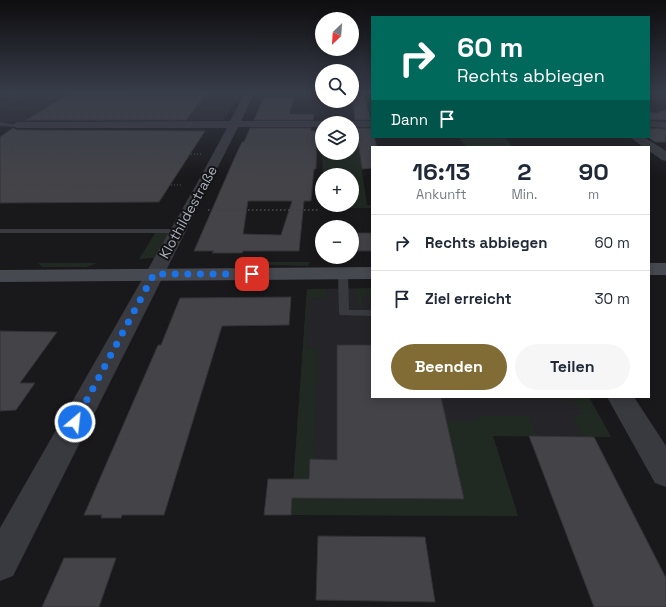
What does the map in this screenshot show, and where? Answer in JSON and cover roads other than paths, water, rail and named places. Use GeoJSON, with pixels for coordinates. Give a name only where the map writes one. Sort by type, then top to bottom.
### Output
{"type":"FeatureCollection","features":[{"type":"Feature","properties":{"kind":"main road"},"geometry":{"type":"LineString","coordinates":[[650,269],[666,269]]}},
{"type":"Feature","properties":{"kind":"main road"},"geometry":{"type":"LineString","coordinates":[[0,276],[371,273]]}},
{"type":"Feature","properties":{"kind":"street","name":"Klothildestraße"},"geometry":{"type":"LineString","coordinates":[[0,563],[235,124]]}},
{"type":"Feature","properties":{"kind":"street"},"geometry":{"type":"LineString","coordinates":[[17,125],[315,124]]}},
{"type":"Feature","properties":{"kind":"street"},"geometry":{"type":"LineString","coordinates":[[359,124],[371,124]]}},
{"type":"Feature","properties":{"kind":"street"},"geometry":{"type":"LineString","coordinates":[[650,124],[666,125]]}},
{"type":"Feature","properties":{"kind":"street"},"geometry":{"type":"LineString","coordinates":[[638,138],[650,146]]}},
{"type":"Feature","properties":{"kind":"street"},"geometry":{"type":"LineString","coordinates":[[650,146],[666,157]]}},
{"type":"Feature","properties":{"kind":"street"},"geometry":{"type":"LineString","coordinates":[[621,398],[666,473]]}},
{"type":"Feature","properties":{"kind":"lane"},"geometry":{"type":"LineString","coordinates":[[0,124],[17,125]]}},
{"type":"Feature","properties":{"kind":"lane"},"geometry":{"type":"LineString","coordinates":[[0,231],[178,231]]}},
{"type":"Feature","properties":{"kind":"lane"},"geometry":{"type":"LineString","coordinates":[[343,273],[344,313],[371,313]]}}]}
